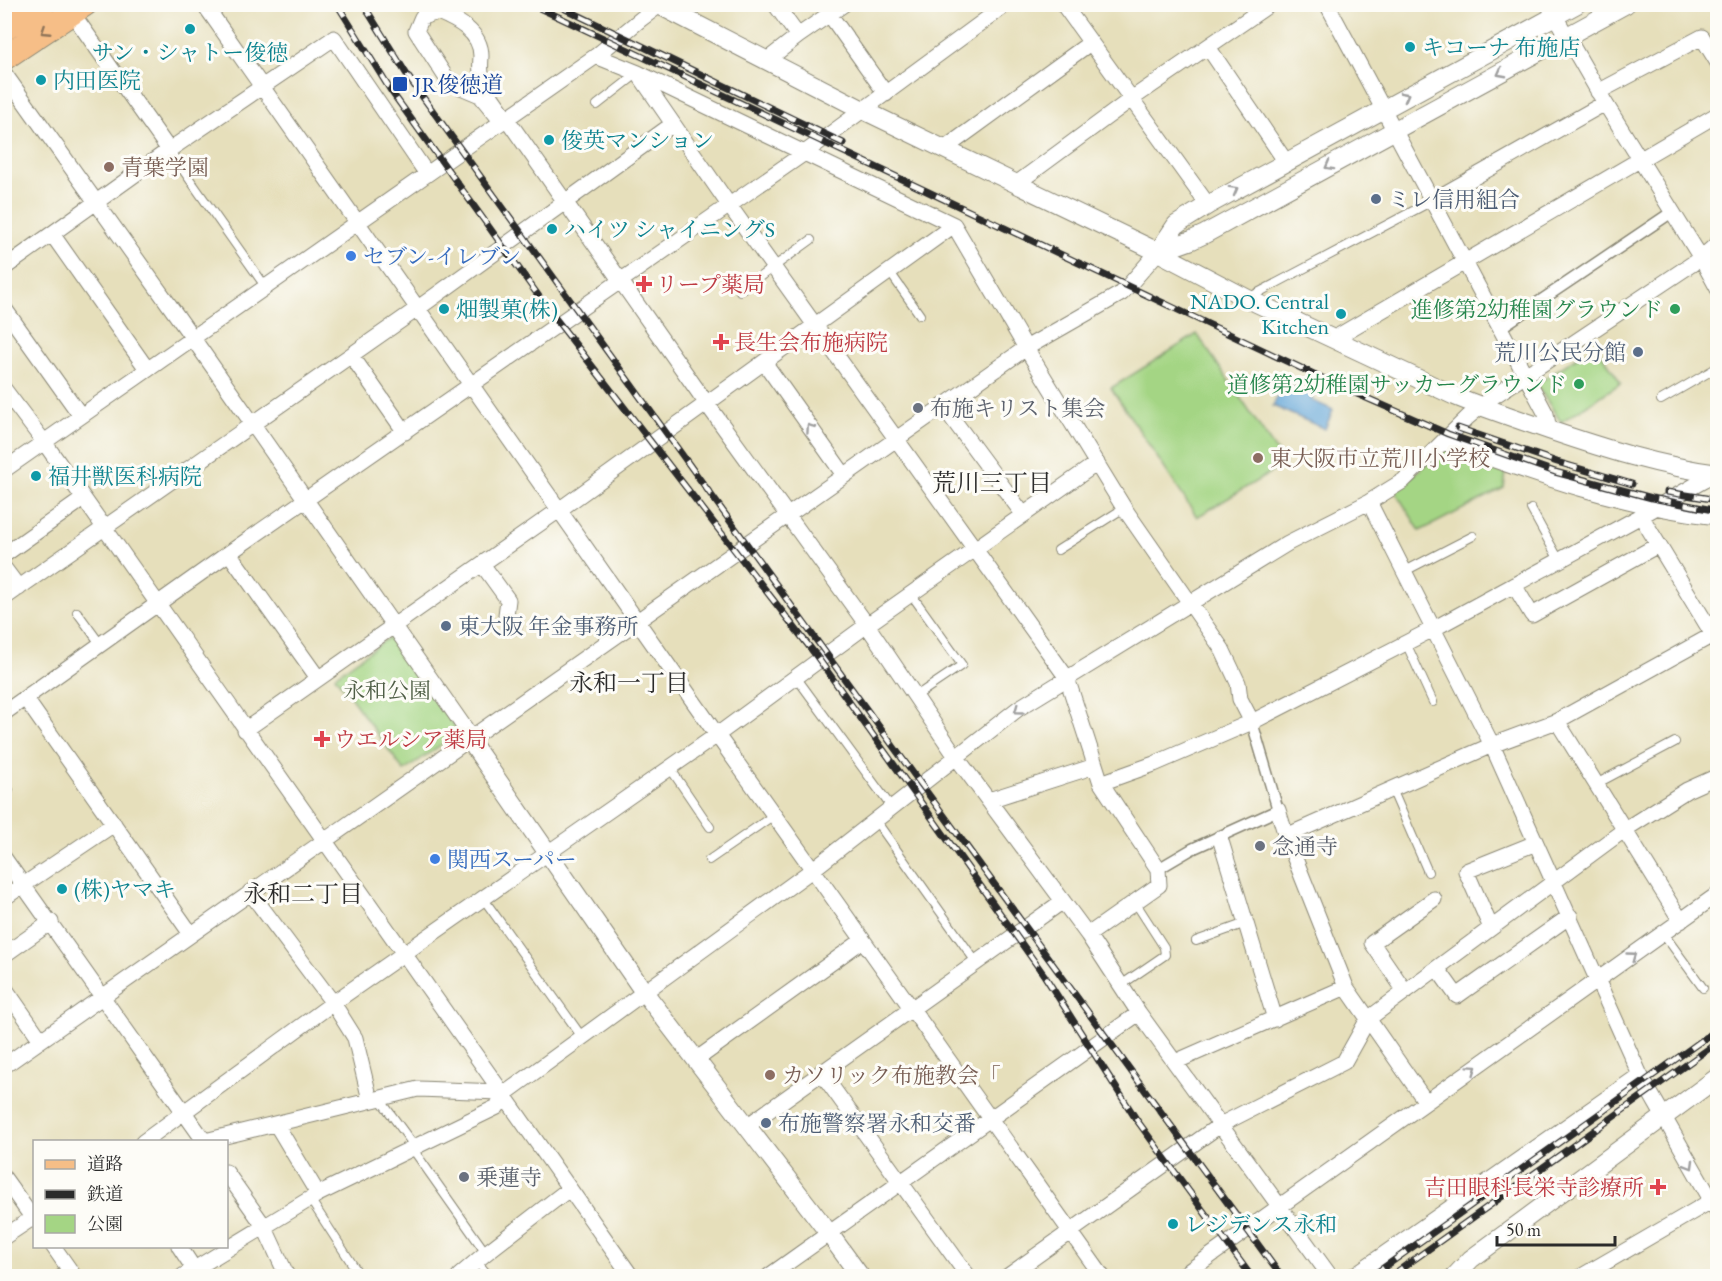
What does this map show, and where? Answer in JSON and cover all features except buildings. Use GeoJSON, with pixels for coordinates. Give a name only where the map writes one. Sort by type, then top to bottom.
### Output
{"type":"FeatureCollection","features":[{"type":"Feature","properties":{"kind":"main road"},"geometry":{"type":"LineString","coordinates":[[4,29],[43,4]]}},
{"type":"Feature","properties":{"kind":"main road"},"geometry":{"type":"LineString","coordinates":[[4,58],[79,9]]}},
{"type":"Feature","properties":{"kind":"street"},"geometry":{"type":"LineString","coordinates":[[204,4],[812,870],[1102,1276]]}},
{"type":"Feature","properties":{"kind":"street"},"geometry":{"type":"LineString","coordinates":[[775,4],[798,36]]}},
{"type":"Feature","properties":{"kind":"street"},"geometry":{"type":"LineString","coordinates":[[766,61],[844,4]]}},
{"type":"Feature","properties":{"kind":"street"},"geometry":{"type":"LineString","coordinates":[[4,713],[621,279],[803,154],[1007,4]]}},
{"type":"Feature","properties":{"kind":"street"},"geometry":{"type":"LineString","coordinates":[[1063,4],[1130,100],[1208,205]]}},
{"type":"Feature","properties":{"kind":"street"},"geometry":{"type":"LineString","coordinates":[[1016,184],[1130,100],[1270,4]]}},
{"type":"Feature","properties":{"kind":"street"},"geometry":{"type":"LineString","coordinates":[[1327,4],[1546,414],[1549,430]]}},
{"type":"Feature","properties":{"kind":"street"},"geometry":{"type":"LineString","coordinates":[[4,1066],[1026,348],[1122,293],[1158,252],[1176,225],[1551,11],[1577,4]]}},
{"type":"Feature","properties":{"kind":"street"},"geometry":{"type":"LineString","coordinates":[[1158,252],[1192,240],[1626,4]]}},
{"type":"Feature","properties":{"kind":"street"},"geometry":{"type":"LineString","coordinates":[[4,470],[596,56],[659,5],[863,110],[1333,339],[1480,407],[1631,458],[1716,474]]}},
{"type":"Feature","properties":{"kind":"street"},"geometry":{"type":"LineString","coordinates":[[79,9],[169,150]]}},
{"type":"Feature","properties":{"kind":"street"},"geometry":{"type":"LineString","coordinates":[[1551,11],[1718,289]]}},
{"type":"Feature","properties":{"kind":"street"},"geometry":{"type":"LineString","coordinates":[[505,120],[480,95],[449,82],[416,31],[422,17],[438,12],[453,18],[469,29],[480,43],[479,71],[483,85],[505,120],[566,201],[707,404],[867,625],[957,758],[1088,934],[1139,1012],[1330,1276]]}},
{"type":"Feature","properties":{"kind":"street"},"geometry":{"type":"LineString","coordinates":[[830,15],[886,94]]}},
{"type":"Feature","properties":{"kind":"street"},"geometry":{"type":"LineString","coordinates":[[1432,201],[1702,37],[1718,63]]}},
{"type":"Feature","properties":{"kind":"street"},"geometry":{"type":"LineString","coordinates":[[4,268],[169,150],[334,38],[427,174]]}},
{"type":"Feature","properties":{"kind":"street"},"geometry":{"type":"LineString","coordinates":[[944,149],[1090,43]]}},
{"type":"Feature","properties":{"kind":"street"},"geometry":{"type":"LineString","coordinates":[[1208,47],[1286,162]]}},
{"type":"Feature","properties":{"kind":"street"},"geometry":{"type":"LineString","coordinates":[[596,56],[638,73],[954,225],[1124,508],[1191,601],[1222,649],[1238,683],[1240,699],[1252,722],[1286,836],[1346,987],[1426,1102]]}},
{"type":"Feature","properties":{"kind":"street"},"geometry":{"type":"LineString","coordinates":[[4,73],[192,337],[644,992],[860,1276]]}},
{"type":"Feature","properties":{"kind":"street"},"geometry":{"type":"LineString","coordinates":[[638,73],[729,205],[1067,678],[1101,783],[1158,869],[1159,885],[1088,934]]}},
{"type":"Feature","properties":{"kind":"street"},"geometry":{"type":"LineString","coordinates":[[1333,339],[1718,114]]}},
{"type":"Feature","properties":{"kind":"street"},"geometry":{"type":"LineString","coordinates":[[4,598],[417,309],[674,124]]}},
{"type":"Feature","properties":{"kind":"street"},"geometry":{"type":"LineString","coordinates":[[1500,328],[1672,212]]}},
{"type":"Feature","properties":{"kind":"street"},"geometry":{"type":"LineString","coordinates":[[245,730],[707,404],[954,225]]}},
{"type":"Feature","properties":{"kind":"street"},"geometry":{"type":"LineString","coordinates":[[52,234],[147,369]]}},
{"type":"Feature","properties":{"kind":"street"},"geometry":{"type":"LineString","coordinates":[[180,1248],[188,1273],[314,1197],[497,1107],[502,1094],[812,870],[1019,708],[1288,543],[1370,502],[1402,481],[1480,407],[1701,258],[1718,243]]}},
{"type":"Feature","properties":{"kind":"street"},"geometry":{"type":"LineString","coordinates":[[4,308],[81,416]]}},
{"type":"Feature","properties":{"kind":"street"},"geometry":{"type":"LineString","coordinates":[[351,355],[405,432]]}},
{"type":"Feature","properties":{"kind":"street"},"geometry":{"type":"LineString","coordinates":[[764,362],[844,475]]}},
{"type":"Feature","properties":{"kind":"street"},"geometry":{"type":"LineString","coordinates":[[4,389],[44,442],[157,606],[631,1276]]}},
{"type":"Feature","properties":{"kind":"street"},"geometry":{"type":"LineString","coordinates":[[944,406],[1023,514]]}},
{"type":"Feature","properties":{"kind":"street"},"geometry":{"type":"LineString","coordinates":[[1444,442],[1535,474],[1655,508],[1718,517]]}},
{"type":"Feature","properties":{"kind":"street"},"geometry":{"type":"LineString","coordinates":[[146,1140],[333,1003],[717,735],[867,625],[1097,463]]}},
{"type":"Feature","properties":{"kind":"street"},"geometry":{"type":"LineString","coordinates":[[1101,783],[1154,764],[1252,722],[1435,628],[1716,474]]}},
{"type":"Feature","properties":{"kind":"street"},"geometry":{"type":"LineString","coordinates":[[4,555],[83,499]]}},
{"type":"Feature","properties":{"kind":"street"},"geometry":{"type":"LineString","coordinates":[[1370,502],[1492,746],[1640,1075],[1662,1117],[1715,1204],[1582,1276]]}},
{"type":"Feature","properties":{"kind":"street"},"geometry":{"type":"LineString","coordinates":[[1286,836],[1492,746],[1557,721],[1716,636],[1641,516]]}},
{"type":"Feature","properties":{"kind":"street"},"geometry":{"type":"LineString","coordinates":[[1514,585],[1532,615],[1658,545]]}},
{"type":"Feature","properties":{"kind":"street"},"geometry":{"type":"LineString","coordinates":[[230,554],[318,678]]}},
{"type":"Feature","properties":{"kind":"street"},"geometry":{"type":"LineString","coordinates":[[482,564],[507,600],[506,615],[514,627]]}},
{"type":"Feature","properties":{"kind":"street"},"geometry":{"type":"LineString","coordinates":[[4,568],[19,588]]}},
{"type":"Feature","properties":{"kind":"street"},"geometry":{"type":"LineString","coordinates":[[26,698],[191,934]]}},
{"type":"Feature","properties":{"kind":"street"},"geometry":{"type":"LineString","coordinates":[[1557,721],[1681,921]]}},
{"type":"Feature","properties":{"kind":"street"},"geometry":{"type":"LineString","coordinates":[[989,800],[1095,766]]}},
{"type":"Feature","properties":{"kind":"street"},"geometry":{"type":"LineString","coordinates":[[1008,1276],[1220,1125],[1344,1062],[1368,1019],[1624,830],[1687,790],[1718,776]]}},
{"type":"Feature","properties":{"kind":"street"},"geometry":{"type":"LineString","coordinates":[[1158,869],[1191,849],[1220,838],[1278,810]]}},
{"type":"Feature","properties":{"kind":"street"},"geometry":{"type":"LineString","coordinates":[[4,898],[114,824]]}},
{"type":"Feature","properties":{"kind":"street"},"geometry":{"type":"LineString","coordinates":[[1220,838],[1275,1019]]}},
{"type":"Feature","properties":{"kind":"street"},"geometry":{"type":"LineString","coordinates":[[1491,928],[1467,871],[1536,843]]}},
{"type":"Feature","properties":{"kind":"street"},"geometry":{"type":"LineString","coordinates":[[4,858],[204,1140]]}},
{"type":"Feature","properties":{"kind":"street"},"geometry":{"type":"LineString","coordinates":[[250,892],[333,1003],[355,1038],[374,1099]]}},
{"type":"Feature","properties":{"kind":"street"},"geometry":{"type":"LineString","coordinates":[[1182,1276],[1718,894]]}},
{"type":"Feature","properties":{"kind":"street"},"geometry":{"type":"LineString","coordinates":[[1405,992],[1372,943],[1434,899]]}},
{"type":"Feature","properties":{"kind":"street"},"geometry":{"type":"LineString","coordinates":[[747,1125],[1063,901]]}},
{"type":"Feature","properties":{"kind":"street"},"geometry":{"type":"LineString","coordinates":[[1437,968],[1457,996],[1570,916]]}},
{"type":"Feature","properties":{"kind":"street"},"geometry":{"type":"LineString","coordinates":[[4,954],[51,922]]}},
{"type":"Feature","properties":{"kind":"street"},"geometry":{"type":"LineString","coordinates":[[697,1059],[863,940]]}},
{"type":"Feature","properties":{"kind":"street"},"geometry":{"type":"LineString","coordinates":[[4,987],[41,1040]]}},
{"type":"Feature","properties":{"kind":"street"},"geometry":{"type":"LineString","coordinates":[[1175,1062],[1346,987]]}},
{"type":"Feature","properties":{"kind":"street"},"geometry":{"type":"LineString","coordinates":[[768,1276],[1139,1012]]}},
{"type":"Feature","properties":{"kind":"street"},"geometry":{"type":"LineString","coordinates":[[821,1072],[969,1276]]}},
{"type":"Feature","properties":{"kind":"street"},"geometry":{"type":"LineString","coordinates":[[1353,1276],[1640,1075]]}},
{"type":"Feature","properties":{"kind":"street"},"geometry":{"type":"LineString","coordinates":[[1455,1276],[1471,1259],[1718,1077]]}},
{"type":"Feature","properties":{"kind":"street"},"geometry":{"type":"LineString","coordinates":[[209,1140],[418,1089],[502,1094]]}},
{"type":"Feature","properties":{"kind":"street"},"geometry":{"type":"LineString","coordinates":[[276,1124],[314,1197]]}},
{"type":"Feature","properties":{"kind":"street"},"geometry":{"type":"LineString","coordinates":[[228,1176],[264,1226],[287,1276]]}},
{"type":"Feature","properties":{"kind":"street"},"geometry":{"type":"LineString","coordinates":[[4,1178],[33,1217]]}},
{"type":"Feature","properties":{"kind":"street"},"geometry":{"type":"LineString","coordinates":[[459,1276],[569,1189]]}},
{"type":"Feature","properties":{"kind":"street"},"geometry":{"type":"LineString","coordinates":[[4,1237],[33,1219]]}},
{"type":"Feature","properties":{"kind":"street"},"geometry":{"type":"LineString","coordinates":[[54,1248],[66,1274]]}},
{"type":"Feature","properties":{"kind":"lane"},"geometry":{"type":"LineString","coordinates":[[597,105],[638,73]]}},
{"type":"Feature","properties":{"kind":"lane"},"geometry":{"type":"LineString","coordinates":[[169,150],[265,286]]}},
{"type":"Feature","properties":{"kind":"lane"},"geometry":{"type":"LineString","coordinates":[[1248,298],[1432,201]]}},
{"type":"Feature","properties":{"kind":"lane"},"geometry":{"type":"LineString","coordinates":[[741,291],[811,240]]}},
{"type":"Feature","properties":{"kind":"lane"},"geometry":{"type":"LineString","coordinates":[[889,271],[920,315]]}},
{"type":"Feature","properties":{"kind":"lane"},"geometry":{"type":"LineString","coordinates":[[1660,400],[1718,367]]}},
{"type":"Feature","properties":{"kind":"lane"},"geometry":{"type":"LineString","coordinates":[[1058,550],[1124,508]]}},
{"type":"Feature","properties":{"kind":"lane"},"geometry":{"type":"LineString","coordinates":[[1531,509],[1559,560]]}},
{"type":"Feature","properties":{"kind":"lane"},"geometry":{"type":"LineString","coordinates":[[1405,571],[1473,536]]}},
{"type":"Feature","properties":{"kind":"lane"},"geometry":{"type":"LineString","coordinates":[[911,594],[962,665],[916,696]]}},
{"type":"Feature","properties":{"kind":"lane"},"geometry":{"type":"LineString","coordinates":[[77,612],[101,645]]}},
{"type":"Feature","properties":{"kind":"lane"},"geometry":{"type":"LineString","coordinates":[[1406,643],[1433,702]]}},
{"type":"Feature","properties":{"kind":"lane"},"geometry":{"type":"LineString","coordinates":[[796,677],[891,808]]}},
{"type":"Feature","properties":{"kind":"lane"},"geometry":{"type":"LineString","coordinates":[[1596,784],[1675,742]]}},
{"type":"Feature","properties":{"kind":"lane"},"geometry":{"type":"LineString","coordinates":[[670,768],[710,827]]}},
{"type":"Feature","properties":{"kind":"lane"},"geometry":{"type":"LineString","coordinates":[[1392,789],[1428,872]]}},
{"type":"Feature","properties":{"kind":"lane"},"geometry":{"type":"LineString","coordinates":[[709,860],[774,815]]}},
{"type":"Feature","properties":{"kind":"lane"},"geometry":{"type":"LineString","coordinates":[[876,820],[976,962]]}},
{"type":"Feature","properties":{"kind":"lane"},"geometry":{"type":"LineString","coordinates":[[483,898],[582,1037]]}},
{"type":"Feature","properties":{"kind":"lane"},"geometry":{"type":"LineString","coordinates":[[1121,985],[1166,955],[1164,947],[1134,902]]}},
{"type":"Feature","properties":{"kind":"lane"},"geometry":{"type":"LineString","coordinates":[[1196,941],[1246,923]]}},
{"type":"Feature","properties":{"kind":"lane"},"geometry":{"type":"LineString","coordinates":[[1663,933],[1703,988]]}},
{"type":"Feature","properties":{"kind":"lane"},"geometry":{"type":"LineString","coordinates":[[374,1099],[413,1148],[481,1257],[489,1276]]}},
{"type":"Feature","properties":{"kind":"lane"},"geometry":{"type":"LineString","coordinates":[[314,1197],[360,1276]]}},
{"type":"Feature","properties":{"kind":"green space"},"geometry":{"type":"Polygon","coordinates":[[[1197,334],[1285,464],[1197,517],[1111,388],[1197,334]]]}},
{"type":"Feature","properties":{"kind":"green space","name":"道修第2幼稚園サッカーグラウンド"},"geometry":{"type":"Polygon","coordinates":[[[1596,345],[1621,383],[1561,422],[1536,384],[1596,345]]]}},
{"type":"Feature","properties":{"kind":"green space"},"geometry":{"type":"Polygon","coordinates":[[[1445,448],[1506,471],[1504,488],[1420,531],[1395,491],[1445,448]]]}},
{"type":"Feature","properties":{"kind":"green space","name":"永和公園"},"geometry":{"type":"Polygon","coordinates":[[[391,636],[459,732],[404,771],[335,676],[391,636]]]}},
{"type":"Feature","properties":{"kind":"water"},"geometry":{"type":"Polygon","coordinates":[[[1286,384],[1313,396],[1311,400],[1333,410],[1325,429],[1273,406],[1281,387],[1284,388],[1286,384]]]}},
{"type":"Feature","properties":{"kind":"railway"},"geometry":{"type":"LineString","coordinates":[[337,4],[391,91],[548,309],[815,654],[1044,975],[1136,1119],[1251,1276]]}},
{"type":"Feature","properties":{"kind":"railway"},"geometry":{"type":"LineString","coordinates":[[363,4],[409,78],[1281,1276]]}},
{"type":"Feature","properties":{"kind":"railway"},"geometry":{"type":"LineString","coordinates":[[531,4],[1337,385],[1448,434],[1555,472],[1652,498],[1718,511]]}},
{"type":"Feature","properties":{"kind":"railway"},"geometry":{"type":"LineString","coordinates":[[555,4],[843,143]]}},
{"type":"Feature","properties":{"kind":"railway"},"geometry":{"type":"LineString","coordinates":[[1458,428],[1557,462],[1632,484]]}},
{"type":"Feature","properties":{"kind":"railway"},"geometry":{"type":"LineString","coordinates":[[1667,492],[1718,500]]}},
{"type":"Feature","properties":{"kind":"railway"},"geometry":{"type":"LineString","coordinates":[[1372,1276],[1718,1029]]}},
{"type":"Feature","properties":{"kind":"railway"},"geometry":{"type":"LineString","coordinates":[[1391,1276],[1718,1042]]}},
{"type":"Feature","properties":{"kind":"place","name":"サン・シャトー俊徳"},"geometry":{"type":"Point","coordinates":[190,29]}},
{"type":"Feature","properties":{"kind":"place","name":"キコーナ 布施店"},"geometry":{"type":"Point","coordinates":[1410,47]}},
{"type":"Feature","properties":{"kind":"place","name":"内田医院"},"geometry":{"type":"Point","coordinates":[41,80]}},
{"type":"Feature","properties":{"kind":"place","name":"JR俊徳道"},"geometry":{"type":"Point","coordinates":[400,84]}},
{"type":"Feature","properties":{"kind":"place","name":"俊英マンション"},"geometry":{"type":"Point","coordinates":[549,140]}},
{"type":"Feature","properties":{"kind":"place","name":"青葉学園"},"geometry":{"type":"Point","coordinates":[109,167]}},
{"type":"Feature","properties":{"kind":"place","name":"ミレ信用組合"},"geometry":{"type":"Point","coordinates":[1376,199]}},
{"type":"Feature","properties":{"kind":"place","name":"ハイツ シャイニングS"},"geometry":{"type":"Point","coordinates":[552,229]}},
{"type":"Feature","properties":{"kind":"place","name":"セブン-イレブン"},"geometry":{"type":"Point","coordinates":[351,256]}},
{"type":"Feature","properties":{"kind":"place","name":"リープ薬局"},"geometry":{"type":"Point","coordinates":[644,284]}},
{"type":"Feature","properties":{"kind":"place","name":"畑製菓(株)"},"geometry":{"type":"Point","coordinates":[444,309]}},
{"type":"Feature","properties":{"kind":"place","name":"進修第2幼稚園グラウンド"},"geometry":{"type":"Point","coordinates":[1675,309]}},
{"type":"Feature","properties":{"kind":"place","name":"NADO. Central Kitchen"},"geometry":{"type":"Point","coordinates":[1341,314]}},
{"type":"Feature","properties":{"kind":"place","name":"長生会布施病院"},"geometry":{"type":"Point","coordinates":[721,342]}},
{"type":"Feature","properties":{"kind":"place","name":"荒川公民分館"},"geometry":{"type":"Point","coordinates":[1638,352]}},
{"type":"Feature","properties":{"kind":"place","name":"道修第2幼稚園サッカーグラウンド"},"geometry":{"type":"Point","coordinates":[1579,384]}},
{"type":"Feature","properties":{"kind":"place","name":"布施キリスト集会"},"geometry":{"type":"Point","coordinates":[918,408]}},
{"type":"Feature","properties":{"kind":"place","name":"東大阪市立荒川小学校"},"geometry":{"type":"Point","coordinates":[1258,458]}},
{"type":"Feature","properties":{"kind":"place","name":"福井獣医科病院"},"geometry":{"type":"Point","coordinates":[36,476]}},
{"type":"Feature","properties":{"kind":"place","name":"東大阪 年金事務所"},"geometry":{"type":"Point","coordinates":[446,626]}},
{"type":"Feature","properties":{"kind":"place","name":"ウエルシア薬局"},"geometry":{"type":"Point","coordinates":[322,739]}},
{"type":"Feature","properties":{"kind":"place","name":"念通寺"},"geometry":{"type":"Point","coordinates":[1260,846]}},
{"type":"Feature","properties":{"kind":"place","name":"関西スーパー"},"geometry":{"type":"Point","coordinates":[435,859]}},
{"type":"Feature","properties":{"kind":"place","name":"(株)ヤマキ"},"geometry":{"type":"Point","coordinates":[62,889]}},
{"type":"Feature","properties":{"kind":"place","name":"カソリック布施教会「"},"geometry":{"type":"Point","coordinates":[770,1075]}},
{"type":"Feature","properties":{"kind":"place","name":"布施警察署永和交番"},"geometry":{"type":"Point","coordinates":[766,1123]}},
{"type":"Feature","properties":{"kind":"place","name":"乗蓮寺"},"geometry":{"type":"Point","coordinates":[464,1177]}},
{"type":"Feature","properties":{"kind":"place","name":"吉田眼科長栄寺診療所"},"geometry":{"type":"Point","coordinates":[1658,1187]}},
{"type":"Feature","properties":{"kind":"place","name":"レジデンス永和"},"geometry":{"type":"Point","coordinates":[1173,1224]}},
{"type":"Feature","properties":{"kind":"district","name":"荒川三丁目"},"geometry":{"type":"Point","coordinates":[992,483]}},
{"type":"Feature","properties":{"kind":"district","name":"永和一丁目"},"geometry":{"type":"Point","coordinates":[629,683]}},
{"type":"Feature","properties":{"kind":"district","name":"永和二丁目"},"geometry":{"type":"Point","coordinates":[303,894]}}]}
